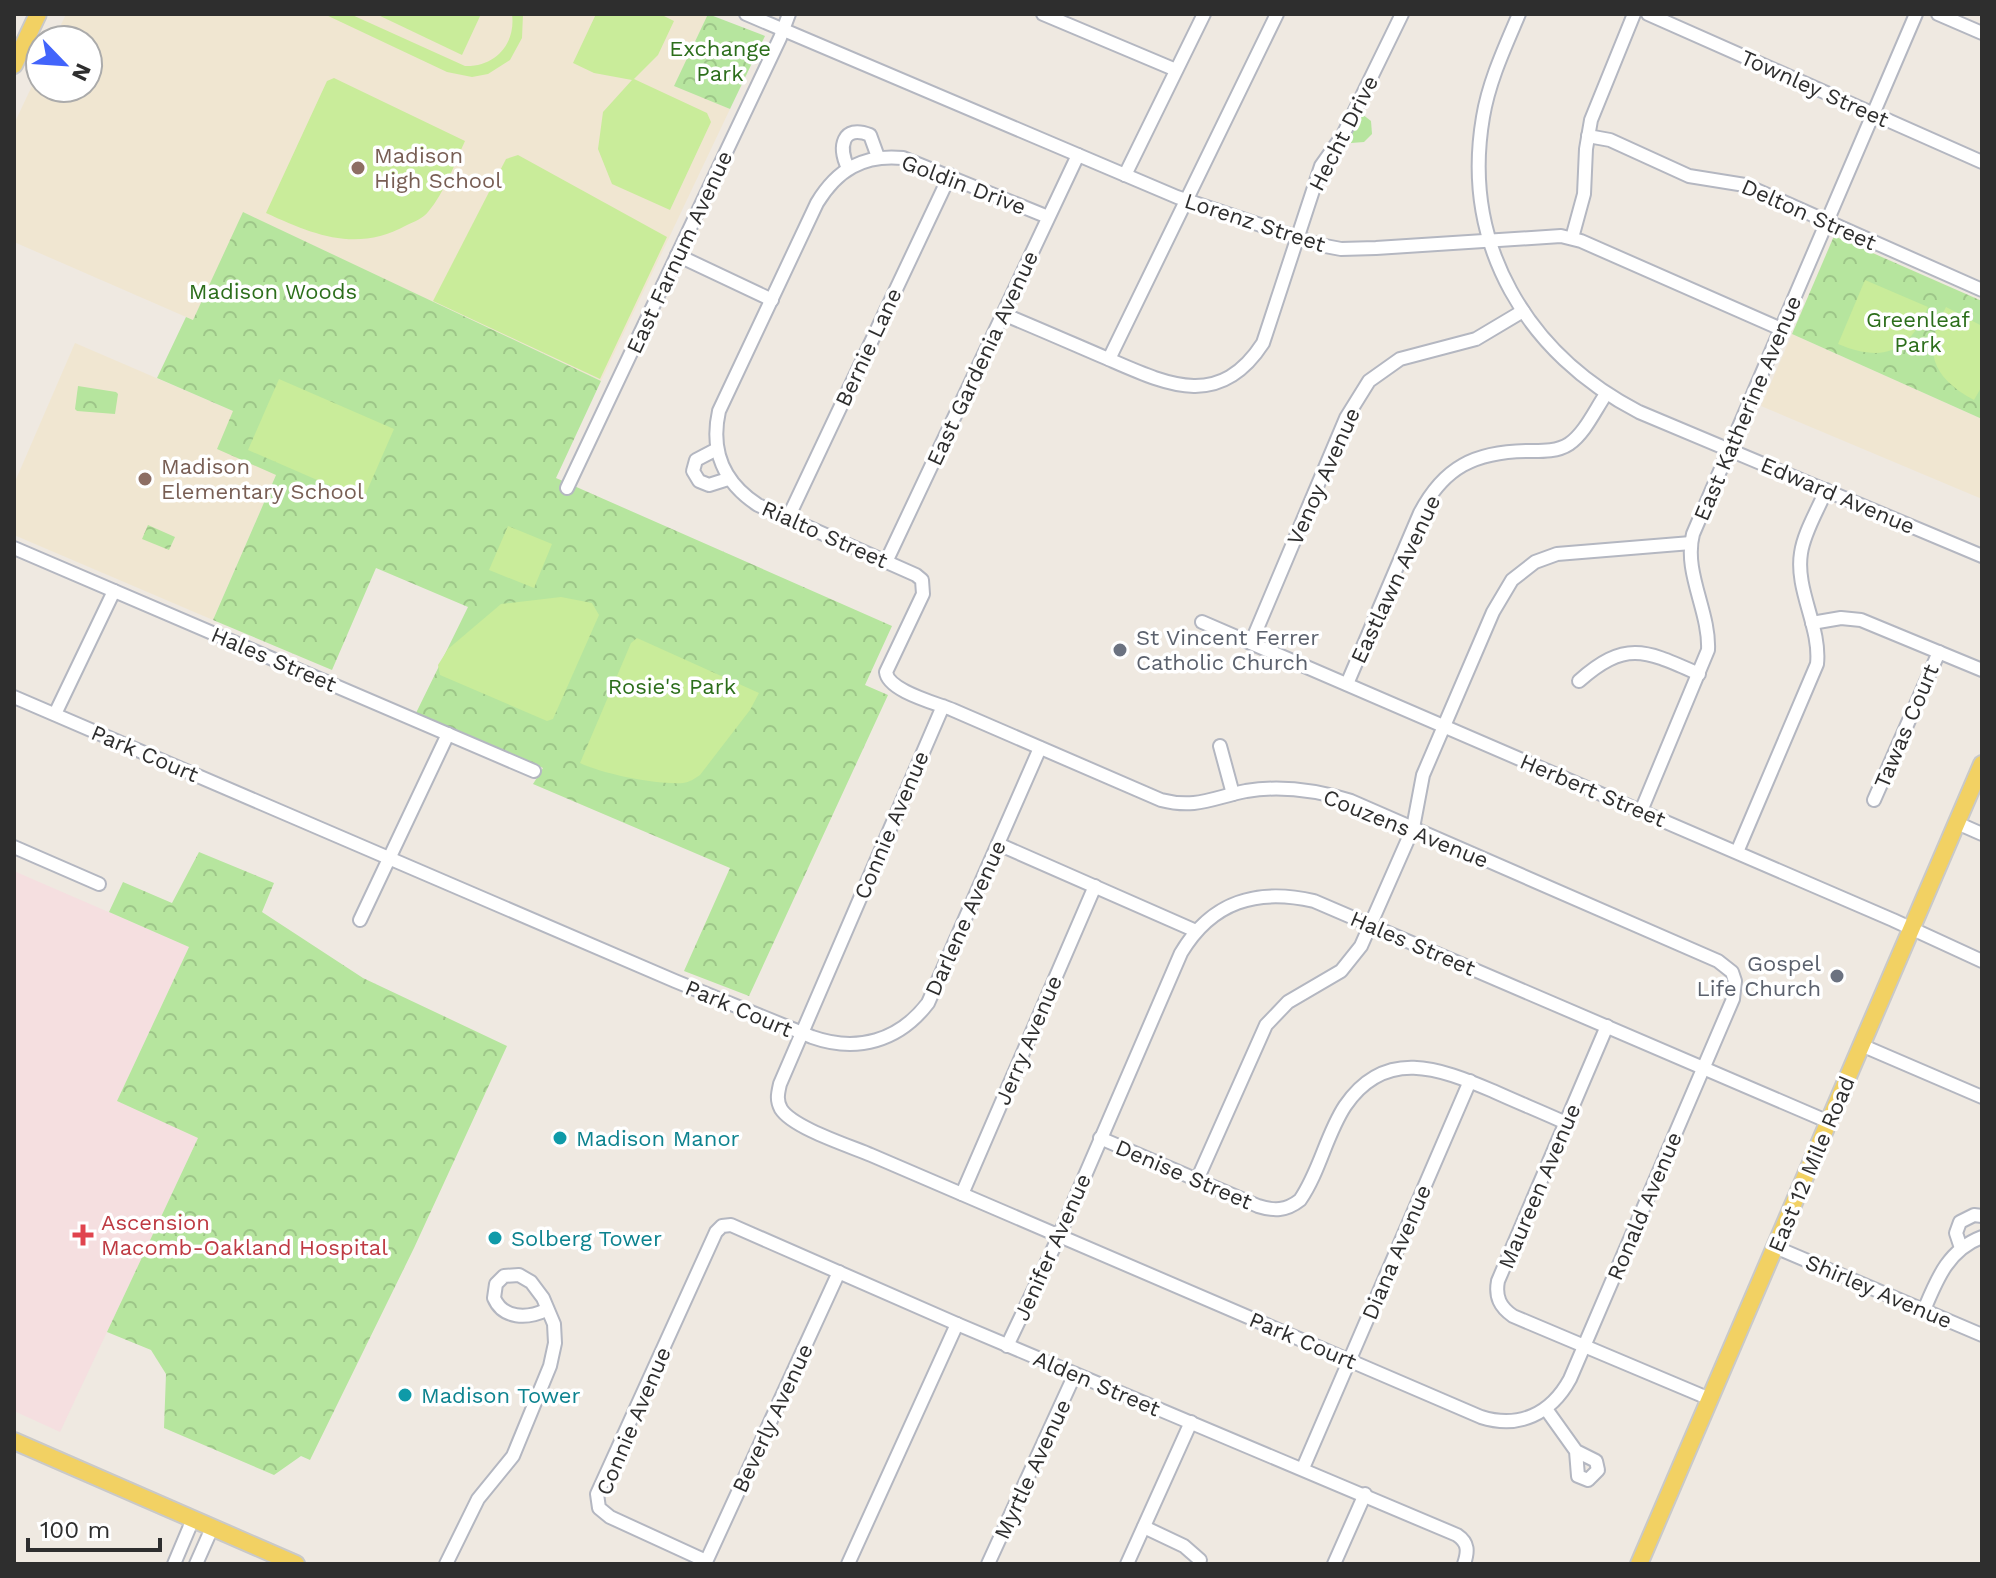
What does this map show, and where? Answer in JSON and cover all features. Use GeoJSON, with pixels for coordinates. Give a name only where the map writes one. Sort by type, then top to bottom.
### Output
{"type":"FeatureCollection","features":[{"type":"Feature","properties":{"kind":"main road"},"geometry":{"type":"LineString","coordinates":[[14,65],[38,14]]}},
{"type":"Feature","properties":{"kind":"main road","name":"East 12 Mile Road"},"geometry":{"type":"LineString","coordinates":[[1639,1564],[1982,764]]}},
{"type":"Feature","properties":{"kind":"main road"},"geometry":{"type":"LineString","coordinates":[[14,1441],[296,1564]]}},
{"type":"Feature","properties":{"kind":"street","name":"Lorenz Street"},"geometry":{"type":"LineString","coordinates":[[746,14],[1186,200],[1298,237],[1341,249],[1553,235],[1572,238],[1781,329]]}},
{"type":"Feature","properties":{"kind":"street","name":"East Farnum Avenue"},"geometry":{"type":"LineString","coordinates":[[567,488],[789,14]]}},
{"type":"Feature","properties":{"kind":"street"},"geometry":{"type":"LineString","coordinates":[[1043,14],[1176,70]]}},
{"type":"Feature","properties":{"kind":"street"},"geometry":{"type":"LineString","coordinates":[[1125,175],[1204,14]]}},
{"type":"Feature","properties":{"kind":"street"},"geometry":{"type":"LineString","coordinates":[[1109,359],[1277,14]]}},
{"type":"Feature","properties":{"kind":"street","name":"Hecht Drive"},"geometry":{"type":"LineString","coordinates":[[1003,314],[1181,387],[1204,386],[1235,374],[1263,343],[1321,166],[1343,135],[1402,14]]}},
{"type":"Feature","properties":{"kind":"street","name":"Edward Avenue"},"geometry":{"type":"LineString","coordinates":[[1519,14],[1492,82],[1481,131],[1480,185],[1490,240],[1506,281],[1544,339],[1576,372],[1606,394],[1647,415],[1982,556]]}},
{"type":"Feature","properties":{"kind":"street"},"geometry":{"type":"LineString","coordinates":[[1572,238],[1584,194],[1588,136],[1601,93],[1634,14]]}},
{"type":"Feature","properties":{"kind":"street","name":"Townley Street"},"geometry":{"type":"LineString","coordinates":[[1648,14],[1982,162]]}},
{"type":"Feature","properties":{"kind":"street","name":"East Katherine Avenue"},"geometry":{"type":"LineString","coordinates":[[1641,811],[1706,658],[1708,639],[1690,552],[1691,543],[1916,14]]}},
{"type":"Feature","properties":{"kind":"street"},"geometry":{"type":"LineString","coordinates":[[1938,14],[1982,33]]}},
{"type":"Feature","properties":{"kind":"street","name":"Goldin Drive"},"geometry":{"type":"LineString","coordinates":[[848,168],[841,150],[851,133],[870,135],[878,157]]}},
{"type":"Feature","properties":{"kind":"street","name":"Delton Street"},"geometry":{"type":"LineString","coordinates":[[1588,136],[1610,140],[1689,176],[1739,182],[1982,290]]}},
{"type":"Feature","properties":{"kind":"street","name":"East Gardenia Avenue"},"geometry":{"type":"LineString","coordinates":[[886,562],[1078,155]]}},
{"type":"Feature","properties":{"kind":"street","name":"Goldin Drive"},"geometry":{"type":"LineString","coordinates":[[772,300],[817,203],[832,180],[848,168],[878,157],[911,160],[1048,217]]}},
{"type":"Feature","properties":{"kind":"street","name":"Bernie Lane"},"geometry":{"type":"LineString","coordinates":[[788,518],[950,175]]}},
{"type":"Feature","properties":{"kind":"street"},"geometry":{"type":"LineString","coordinates":[[677,255],[772,300],[719,411],[715,427],[717,449],[728,479]]}},
{"type":"Feature","properties":{"kind":"street","name":"Venoy Avenue"},"geometry":{"type":"LineString","coordinates":[[1251,643],[1346,418],[1369,381],[1400,359],[1476,339],[1523,311]]}},
{"type":"Feature","properties":{"kind":"street","name":"Eastlawn Avenue"},"geometry":{"type":"LineString","coordinates":[[1347,684],[1420,513],[1436,487],[1452,471],[1479,457],[1495,453],[1552,450],[1567,445],[1582,430],[1606,394]]}},
{"type":"Feature","properties":{"kind":"street","name":"Rialto Street"},"geometry":{"type":"LineString","coordinates":[[717,449],[696,460],[693,471],[699,481],[709,485],[728,479],[749,500],[916,575],[924,584],[923,594],[888,666],[887,679]]}},
{"type":"Feature","properties":{"kind":"street"},"geometry":{"type":"LineString","coordinates":[[1737,852],[1815,671],[1817,648],[1802,573],[1801,552],[1826,490]]}},
{"type":"Feature","properties":{"kind":"street"},"geometry":{"type":"LineString","coordinates":[[1197,1180],[1266,1025],[1288,1002],[1332,978],[1348,964],[1361,946],[1413,828],[1423,775],[1498,600],[1512,580],[1527,567],[1567,552],[1691,543]]}},
{"type":"Feature","properties":{"kind":"street","name":"Hales Street"},"geometry":{"type":"LineString","coordinates":[[14,548],[534,771]]}},
{"type":"Feature","properties":{"kind":"street"},"geometry":{"type":"LineString","coordinates":[[55,714],[114,591]]}},
{"type":"Feature","properties":{"kind":"street"},"geometry":{"type":"LineString","coordinates":[[1812,623],[1841,618],[1861,620],[1982,670]]}},
{"type":"Feature","properties":{"kind":"street","name":"Herbert Street"},"geometry":{"type":"LineString","coordinates":[[1202,622],[1982,961]]}},
{"type":"Feature","properties":{"kind":"street","name":"Tawas Court"},"geometry":{"type":"LineString","coordinates":[[1874,800],[1939,652]]}},
{"type":"Feature","properties":{"kind":"street"},"geometry":{"type":"LineString","coordinates":[[1579,681],[1601,663],[1629,653],[1652,654],[1699,674]]}},
{"type":"Feature","properties":{"kind":"street","name":"Couzens Avenue"},"geometry":{"type":"LineString","coordinates":[[887,679],[895,686],[1161,800],[1201,804],[1233,794],[1276,788],[1314,791],[1351,801],[1725,966],[1732,972],[1735,990],[1704,1068]]}},
{"type":"Feature","properties":{"kind":"street","name":"Park Court"},"geometry":{"type":"LineString","coordinates":[[14,697],[802,1033],[778,1092],[780,1106],[789,1117],[1491,1420],[1527,1419],[1546,1409]]}},
{"type":"Feature","properties":{"kind":"street","name":"Connie Avenue"},"geometry":{"type":"LineString","coordinates":[[802,1033],[943,706]]}},
{"type":"Feature","properties":{"kind":"street"},"geometry":{"type":"LineString","coordinates":[[360,920],[448,734]]}},
{"type":"Feature","properties":{"kind":"street"},"geometry":{"type":"LineString","coordinates":[[1220,746],[1233,794]]}},
{"type":"Feature","properties":{"kind":"street","name":"Darlene Avenue"},"geometry":{"type":"LineString","coordinates":[[802,1033],[828,1042],[859,1045],[894,1034],[913,1020],[935,990],[1040,748]]}},
{"type":"Feature","properties":{"kind":"street"},"geometry":{"type":"LineString","coordinates":[[1957,823],[1982,834]]}},
{"type":"Feature","properties":{"kind":"street"},"geometry":{"type":"LineString","coordinates":[[998,844],[1196,931]]}},
{"type":"Feature","properties":{"kind":"street"},"geometry":{"type":"LineString","coordinates":[[14,847],[99,884]]}},
{"type":"Feature","properties":{"kind":"street","name":"Jerry Avenue"},"geometry":{"type":"LineString","coordinates":[[962,1194],[1095,886]]}},
{"type":"Feature","properties":{"kind":"street","name":"Hales Street"},"geometry":{"type":"LineString","coordinates":[[1196,931],[1230,905],[1271,895],[1314,901],[1829,1122]]}},
{"type":"Feature","properties":{"kind":"street","name":"Jenifer Avenue"},"geometry":{"type":"LineString","coordinates":[[1007,1346],[1059,1235],[1173,968],[1196,931]]}},
{"type":"Feature","properties":{"kind":"street","name":"Maureen Avenue"},"geometry":{"type":"LineString","coordinates":[[1585,1345],[1513,1316],[1501,1306],[1497,1291],[1498,1281],[1607,1026]]}},
{"type":"Feature","properties":{"kind":"street"},"geometry":{"type":"LineString","coordinates":[[1861,1045],[1982,1097]]}},
{"type":"Feature","properties":{"kind":"street","name":"Denise Street"},"geometry":{"type":"LineString","coordinates":[[1100,1138],[1267,1209],[1292,1206],[1306,1191],[1346,1105],[1374,1078],[1388,1071],[1418,1066],[1441,1070],[1566,1123]]}},
{"type":"Feature","properties":{"kind":"street","name":"Ronald Avenue"},"geometry":{"type":"LineString","coordinates":[[1585,1345],[1704,1068]]}},
{"type":"Feature","properties":{"kind":"street","name":"Diana Avenue"},"geometry":{"type":"LineString","coordinates":[[1303,1468],[1470,1081]]}},
{"type":"Feature","properties":{"kind":"street"},"geometry":{"type":"LineString","coordinates":[[1961,1248],[1956,1233],[1960,1222],[1974,1215],[1982,1216]]}},
{"type":"Feature","properties":{"kind":"street","name":"Connie Avenue"},"geometry":{"type":"LineString","coordinates":[[706,1563],[610,1517],[596,1501],[716,1232],[722,1226]]}},
{"type":"Feature","properties":{"kind":"street","name":"Alden Street"},"geometry":{"type":"LineString","coordinates":[[722,1226],[738,1226],[1007,1346],[1457,1535],[1467,1547],[1464,1564]]}},
{"type":"Feature","properties":{"kind":"street"},"geometry":{"type":"LineString","coordinates":[[1924,1310],[1943,1268],[1961,1248],[1982,1237]]}},
{"type":"Feature","properties":{"kind":"street","name":"Shirley Avenue"},"geometry":{"type":"LineString","coordinates":[[1775,1247],[1982,1335]]}},
{"type":"Feature","properties":{"kind":"street","name":"Beverly Avenue"},"geometry":{"type":"LineString","coordinates":[[706,1563],[839,1272]]}},
{"type":"Feature","properties":{"kind":"street"},"geometry":{"type":"LineString","coordinates":[[447,1563],[478,1499],[513,1456],[550,1366],[555,1333],[546,1310]]}},
{"type":"Feature","properties":{"kind":"street"},"geometry":{"type":"LineString","coordinates":[[848,1564],[957,1324]]}},
{"type":"Feature","properties":{"kind":"street"},"geometry":{"type":"LineString","coordinates":[[1576,1451],[1546,1409],[1564,1390],[1585,1345],[1710,1399]]}},
{"type":"Feature","properties":{"kind":"street","name":"Myrtle Avenue"},"geometry":{"type":"LineString","coordinates":[[988,1564],[1075,1374]]}},
{"type":"Feature","properties":{"kind":"street"},"geometry":{"type":"LineString","coordinates":[[1127,1564],[1191,1422]]}},
{"type":"Feature","properties":{"kind":"street"},"geometry":{"type":"LineString","coordinates":[[1334,1564],[1365,1494]]}},
{"type":"Feature","properties":{"kind":"street"},"geometry":{"type":"LineString","coordinates":[[174,1564],[193,1519]]}},
{"type":"Feature","properties":{"kind":"street"},"geometry":{"type":"LineString","coordinates":[[1144,1527],[1184,1546],[1200,1560]]}},
{"type":"Feature","properties":{"kind":"street"},"geometry":{"type":"LineString","coordinates":[[196,1564],[212,1528]]}},
{"type":"Feature","properties":{"kind":"shaded area","name":"Madison High School"},"geometry":{"type":"Polygon","coordinates":[[[66,14],[708,14],[675,85],[730,109],[601,381],[244,213],[193,320],[14,242],[14,124],[24,103],[104,104],[104,24],[61,24],[66,14]]]}},
{"type":"Feature","properties":{"kind":"shaded area"},"geometry":{"type":"Polygon","coordinates":[[[1792,334],[1982,419],[1982,499],[1761,406],[1792,334]]]}},
{"type":"Feature","properties":{"kind":"shaded area","name":"Madison Elementary School"},"geometry":{"type":"Polygon","coordinates":[[[75,343],[233,411],[276,475],[213,620],[14,535],[14,484],[75,343]]]}},
{"type":"Feature","properties":{"kind":"shaded area","name":"Ascension Macomb-Oakland Hospital"},"geometry":{"type":"Polygon","coordinates":[[[14,871],[189,947],[117,1101],[198,1138],[60,1432],[14,1411],[14,871]]]}},
{"type":"Feature","properties":{"kind":"green space"},"geometry":{"type":"Polygon","coordinates":[[[324,14],[350,14],[465,66],[486,63],[501,52],[511,35],[512,14],[523,14],[522,38],[510,60],[488,74],[472,77],[447,72],[324,14]]]}},
{"type":"Feature","properties":{"kind":"green space"},"geometry":{"type":"Polygon","coordinates":[[[376,14],[481,14],[462,55],[376,14]]]}},
{"type":"Feature","properties":{"kind":"green space"},"geometry":{"type":"Polygon","coordinates":[[[596,14],[660,14],[674,21],[658,55],[634,79],[707,113],[711,122],[670,210],[612,184],[598,149],[603,112],[632,80],[594,73],[573,63],[596,14]]]}},
{"type":"Feature","properties":{"kind":"green space","name":"Exchange Park"},"geometry":{"type":"Polygon","coordinates":[[[708,14],[765,36],[730,109],[674,86],[708,14]]]}},
{"type":"Feature","properties":{"kind":"green space"},"geometry":{"type":"Polygon","coordinates":[[[334,78],[465,141],[439,196],[421,218],[389,233],[353,239],[319,234],[266,213],[327,81],[334,78]]]}},
{"type":"Feature","properties":{"kind":"green space"},"geometry":{"type":"Polygon","coordinates":[[[1362,114],[1371,121],[1372,134],[1364,142],[1351,143],[1349,137],[1362,114]]]}},
{"type":"Feature","properties":{"kind":"green space"},"geometry":{"type":"Polygon","coordinates":[[[518,155],[667,237],[600,379],[433,301],[506,159],[518,155]]]}},
{"type":"Feature","properties":{"kind":"green space","name":"Rosie's Park"},"geometry":{"type":"Polygon","coordinates":[[[243,212],[601,381],[556,478],[892,626],[865,685],[888,695],[749,996],[684,971],[730,868],[533,784],[543,768],[416,713],[468,607],[376,568],[332,670],[213,620],[276,475],[217,449],[233,411],[157,378],[186,317],[193,320],[243,212]]]}},
{"type":"Feature","properties":{"kind":"green space","name":"Greenleaf Park"},"geometry":{"type":"Polygon","coordinates":[[[1834,236],[1982,301],[1982,419],[1792,334],[1834,236]]]}},
{"type":"Feature","properties":{"kind":"green space"},"geometry":{"type":"Polygon","coordinates":[[[1865,280],[1928,307],[1912,334],[1893,350],[1869,353],[1838,344],[1865,280]]]}},
{"type":"Feature","properties":{"kind":"green space"},"geometry":{"type":"Polygon","coordinates":[[[1946,307],[1982,326],[1982,386],[1974,400],[1948,382],[1935,361],[1934,336],[1946,307]]]}},
{"type":"Feature","properties":{"kind":"green space"},"geometry":{"type":"Polygon","coordinates":[[[279,379],[394,429],[363,500],[248,450],[279,379]]]}},
{"type":"Feature","properties":{"kind":"green space"},"geometry":{"type":"Polygon","coordinates":[[[78,386],[116,392],[115,414],[77,411],[78,386]]]}},
{"type":"Feature","properties":{"kind":"green space"},"geometry":{"type":"Polygon","coordinates":[[[148,525],[175,537],[169,550],[142,539],[148,525]]]}},
{"type":"Feature","properties":{"kind":"green space"},"geometry":{"type":"Polygon","coordinates":[[[508,526],[552,544],[534,588],[489,570],[508,526]]]}},
{"type":"Feature","properties":{"kind":"green space"},"geometry":{"type":"Polygon","coordinates":[[[561,597],[592,603],[599,615],[553,719],[547,721],[440,675],[438,665],[448,649],[501,604],[561,597]]]}},
{"type":"Feature","properties":{"kind":"green space"},"geometry":{"type":"Polygon","coordinates":[[[637,638],[759,693],[750,710],[700,775],[688,782],[630,778],[580,763],[631,643],[637,638]]]}},
{"type":"Feature","properties":{"kind":"green space"},"geometry":{"type":"Polygon","coordinates":[[[199,852],[274,883],[262,912],[363,978],[507,1046],[414,1248],[310,1460],[301,1456],[274,1475],[164,1428],[166,1374],[151,1350],[107,1332],[198,1138],[117,1101],[189,947],[109,912],[123,882],[172,903],[199,852]]]}},
{"type":"Feature","properties":{"kind":"place","name":"Madison High School"},"geometry":{"type":"Point","coordinates":[358,168]}},
{"type":"Feature","properties":{"kind":"place","name":"Madison Elementary School"},"geometry":{"type":"Point","coordinates":[145,479]}},
{"type":"Feature","properties":{"kind":"place","name":"St Vincent Ferrer Catholic Church"},"geometry":{"type":"Point","coordinates":[1120,650]}},
{"type":"Feature","properties":{"kind":"place","name":"Gospel Life Church"},"geometry":{"type":"Point","coordinates":[1837,976]}},
{"type":"Feature","properties":{"kind":"place","name":"Madison Manor"},"geometry":{"type":"Point","coordinates":[560,1138]}},
{"type":"Feature","properties":{"kind":"place","name":"Ascension Macomb-Oakland Hospital"},"geometry":{"type":"Point","coordinates":[83,1235]}},
{"type":"Feature","properties":{"kind":"place","name":"Solberg Tower"},"geometry":{"type":"Point","coordinates":[495,1238]}},
{"type":"Feature","properties":{"kind":"place","name":"Madison Tower"},"geometry":{"type":"Point","coordinates":[405,1395]}},
{"type":"Feature","properties":{"kind":"park label","name":"Madison Woods"},"geometry":{"type":"Point","coordinates":[273,291]}}]}
